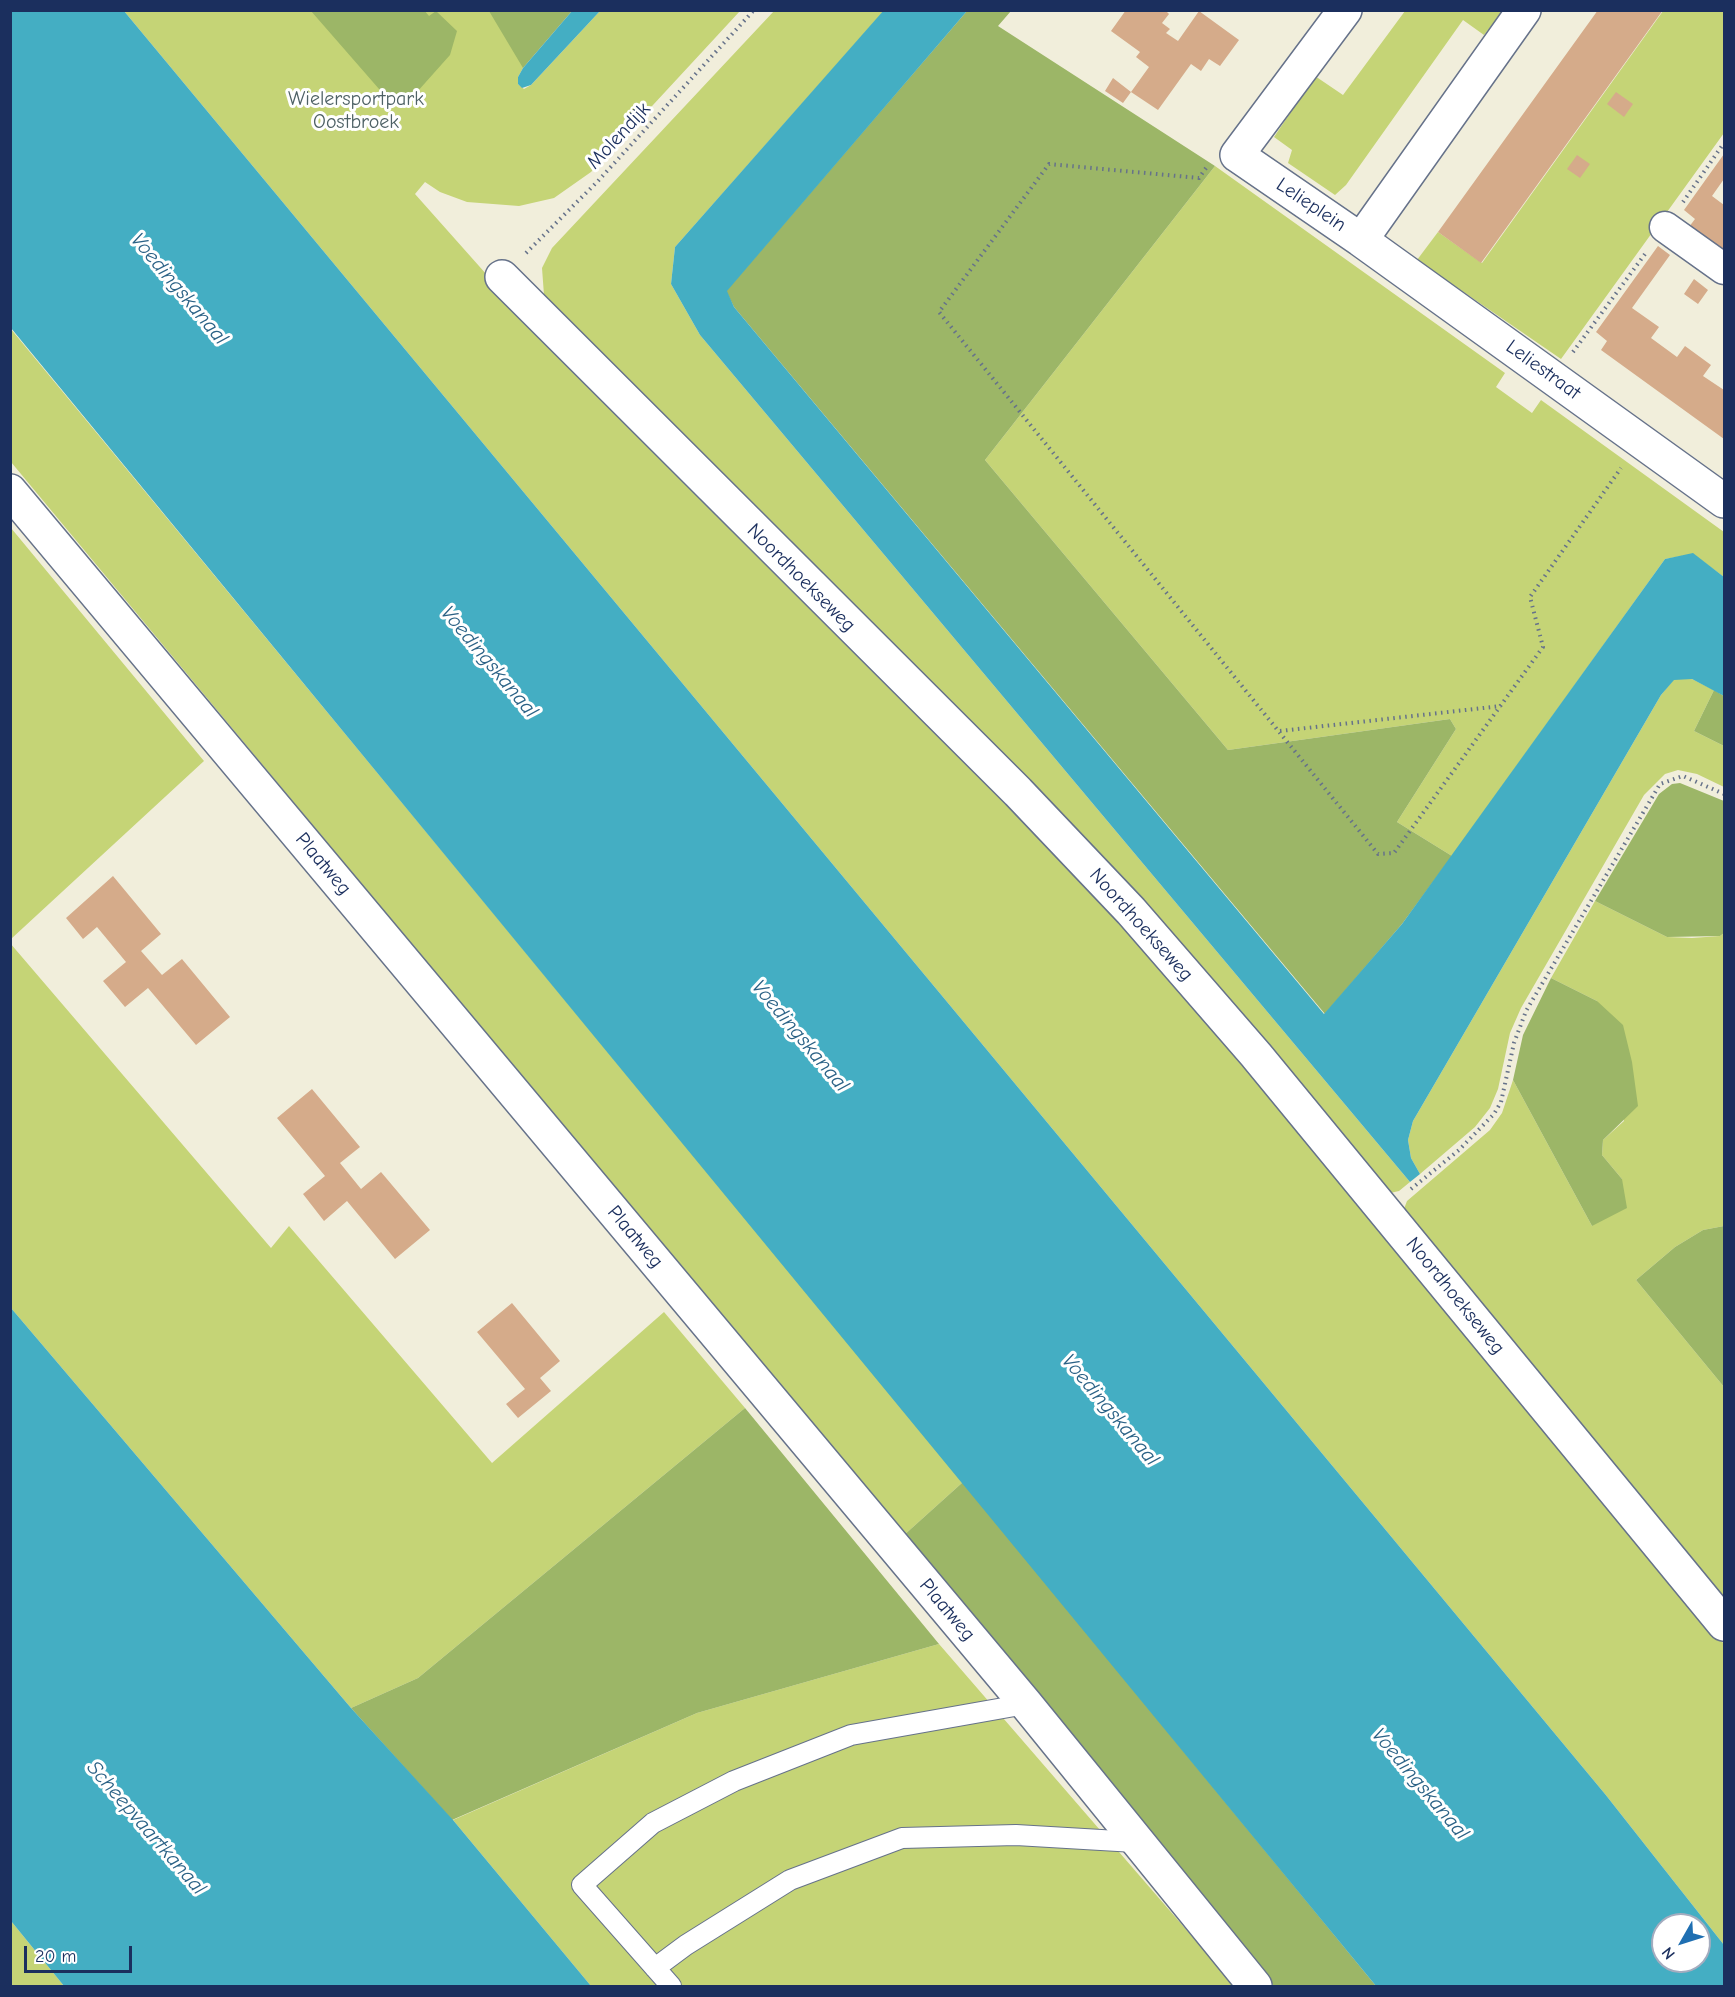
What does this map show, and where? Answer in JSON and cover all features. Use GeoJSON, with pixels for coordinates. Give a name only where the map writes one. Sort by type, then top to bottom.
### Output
{"type":"FeatureCollection","features":[{"type":"Feature","properties":{"kind":"street"},"geometry":{"type":"LineString","coordinates":[[1237,155],[1345,10]]}},
{"type":"Feature","properties":{"kind":"street","name":"Lelieplein"},"geometry":{"type":"LineString","coordinates":[[1237,155],[1361,240],[1524,10]]}},
{"type":"Feature","properties":{"kind":"street"},"geometry":{"type":"LineString","coordinates":[[1665,227],[1725,269]]}},
{"type":"Feature","properties":{"kind":"street","name":"Leliestraat"},"geometry":{"type":"LineString","coordinates":[[1361,240],[1725,501]]}},
{"type":"Feature","properties":{"kind":"street","name":"Noordhoekseweg"},"geometry":{"type":"LineString","coordinates":[[502,277],[1018,792],[1131,911],[1264,1064],[1725,1624]]}},
{"type":"Feature","properties":{"kind":"street","name":"Plaatweg"},"geometry":{"type":"LineString","coordinates":[[10,491],[1026,1704],[1135,1842],[1255,1986]]}},
{"type":"Feature","properties":{"kind":"lane"},"geometry":{"type":"LineString","coordinates":[[671,1986],[582,1885],[652,1823],[734,1781],[850,1735],[1026,1704]]}},
{"type":"Feature","properties":{"kind":"lane"},"geometry":{"type":"LineString","coordinates":[[655,1968],[686,1945],[790,1880],[902,1838],[1016,1835],[1135,1842]]}},
{"type":"Feature","properties":{"kind":"path","name":"Molendijk"},"geometry":{"type":"LineString","coordinates":[[502,277],[598,181],[754,10]]}},
{"type":"Feature","properties":{"kind":"path"},"geometry":{"type":"LineString","coordinates":[[1554,378],[1725,143]]}},
{"type":"Feature","properties":{"kind":"path"},"geometry":{"type":"LineString","coordinates":[[1237,155],[1222,145],[1199,178],[1049,164],[939,312],[1378,854],[1394,853],[1543,647],[1530,597],[1641,441]]}},
{"type":"Feature","properties":{"kind":"path"},"geometry":{"type":"LineString","coordinates":[[1280,732],[1501,706]]}},
{"type":"Feature","properties":{"kind":"path"},"geometry":{"type":"LineString","coordinates":[[1440,1164],[1459,1150],[1494,1114],[1501,1102],[1514,1044],[1526,1011],[1656,789],[1660,784],[1683,776],[1695,779],[1725,794]]}},
{"type":"Feature","properties":{"kind":"green space"},"geometry":{"type":"Polygon","coordinates":[[[424,10],[429,16],[436,11],[457,31],[450,55],[417,92],[398,98],[386,97],[311,11],[424,10]]]}},
{"type":"Feature","properties":{"kind":"green space","name":"Wielersportpark Oostbroek"},"geometry":{"type":"Polygon","coordinates":[[[124,11],[528,11],[523,68],[518,77],[518,84],[524,89],[531,85],[600,11],[740,11],[591,172],[554,198],[519,206],[467,202],[440,192],[425,182],[415,194],[511,302],[1103,896],[1724,1644],[1724,1945],[1711,1929],[1711,1913],[1699,1913],[1605,1794],[124,11]]]}},
{"type":"Feature","properties":{"kind":"green space"},"geometry":{"type":"Polygon","coordinates":[[[489,11],[572,11],[523,68],[489,11]]]}},
{"type":"Feature","properties":{"kind":"green space"},"geometry":{"type":"Polygon","coordinates":[[[774,11],[884,11],[675,247],[671,284],[700,335],[1410,1182],[1399,1191],[1386,1194],[558,321],[544,295],[542,268],[552,248],[774,11]]]}},
{"type":"Feature","properties":{"kind":"green space"},"geometry":{"type":"Polygon","coordinates":[[[967,11],[1011,11],[998,26],[1215,166],[985,460],[1228,750],[1450,719],[1456,729],[1397,822],[1452,856],[1402,924],[1325,1014],[734,307],[726,291],[967,11]]]}},
{"type":"Feature","properties":{"kind":"green space"},"geometry":{"type":"Polygon","coordinates":[[[1405,11],[1503,11],[1484,35],[1463,20],[1346,185],[1335,195],[1288,163],[1292,150],[1274,137],[1315,76],[1343,95],[1405,11]]]}},
{"type":"Feature","properties":{"kind":"green space"},"geometry":{"type":"Polygon","coordinates":[[[1663,11],[1724,11],[1724,133],[1561,359],[1417,260],[1438,232],[1482,263],[1663,11]]]}},
{"type":"Feature","properties":{"kind":"green space"},"geometry":{"type":"Polygon","coordinates":[[[1215,166],[1505,373],[1496,387],[1532,413],[1541,400],[1724,532],[1724,577],[1693,554],[1665,559],[1452,856],[1397,822],[1456,729],[1450,719],[1228,750],[985,460],[1215,166]]]}},
{"type":"Feature","properties":{"kind":"green space"},"geometry":{"type":"Polygon","coordinates":[[[10,328],[963,1482],[903,1536],[11,462],[10,328]]]}},
{"type":"Feature","properties":{"kind":"green space"},"geometry":{"type":"Polygon","coordinates":[[[11,528],[204,761],[11,939],[11,528]]]}},
{"type":"Feature","properties":{"kind":"green space"},"geometry":{"type":"Polygon","coordinates":[[[1674,679],[1692,679],[1714,690],[1694,731],[1724,746],[1724,787],[1697,774],[1678,770],[1665,774],[1644,795],[1521,1008],[1510,1033],[1498,1089],[1490,1108],[1475,1127],[1420,1174],[1411,1158],[1408,1140],[1413,1121],[1661,695],[1674,679]]]}},
{"type":"Feature","properties":{"kind":"green space"},"geometry":{"type":"Polygon","coordinates":[[[1714,690],[1724,696],[1724,746],[1694,731],[1714,690]]]}},
{"type":"Feature","properties":{"kind":"green space"},"geometry":{"type":"Polygon","coordinates":[[[1680,783],[1724,801],[1724,933],[1720,936],[1667,937],[1595,901],[1659,794],[1672,784],[1680,783]]]}},
{"type":"Feature","properties":{"kind":"green space"},"geometry":{"type":"Polygon","coordinates":[[[1595,901],[1667,937],[1692,938],[1720,936],[1724,933],[1724,1226],[1703,1230],[1675,1247],[1636,1280],[1724,1387],[1724,1607],[1402,1214],[1407,1201],[1490,1130],[1502,1113],[1513,1080],[1592,1226],[1622,1179],[1602,1155],[1603,1140],[1624,1121],[1597,1001],[1551,978],[1595,901]]]}},
{"type":"Feature","properties":{"kind":"green space"},"geometry":{"type":"Polygon","coordinates":[[[10,943],[271,1248],[289,1226],[492,1463],[664,1312],[745,1408],[418,1678],[351,1708],[11,1308],[10,943]]]}},
{"type":"Feature","properties":{"kind":"green space"},"geometry":{"type":"Polygon","coordinates":[[[1551,978],[1597,1001],[1623,1025],[1632,1062],[1638,1106],[1603,1140],[1602,1155],[1622,1179],[1627,1208],[1592,1226],[1513,1080],[1523,1035],[1551,978]]]}},
{"type":"Feature","properties":{"kind":"green space"},"geometry":{"type":"Polygon","coordinates":[[[1724,1226],[1724,1387],[1636,1280],[1675,1247],[1703,1230],[1724,1226]]]}},
{"type":"Feature","properties":{"kind":"green space"},"geometry":{"type":"Polygon","coordinates":[[[745,1408],[939,1644],[697,1713],[452,1820],[351,1708],[418,1678],[745,1408]]]}},
{"type":"Feature","properties":{"kind":"green space"},"geometry":{"type":"Polygon","coordinates":[[[963,1482],[1376,1986],[1274,1986],[903,1536],[963,1482]]]}},
{"type":"Feature","properties":{"kind":"green space"},"geometry":{"type":"Polygon","coordinates":[[[939,1644],[1235,1986],[591,1986],[453,1820],[697,1713],[939,1644]]]}},
{"type":"Feature","properties":{"kind":"green space"},"geometry":{"type":"Polygon","coordinates":[[[11,1921],[64,1986],[11,1986],[11,1921]]]}},
{"type":"Feature","properties":{"kind":"water"},"geometry":{"type":"Polygon","coordinates":[[[884,10],[967,11],[727,291],[734,307],[1324,1014],[1402,924],[1665,559],[1693,553],[1724,577],[1724,696],[1692,679],[1674,680],[1661,695],[1413,1121],[1408,1140],[1411,1158],[1420,1174],[1410,1182],[700,335],[671,284],[675,247],[884,10]]]}},
{"type":"Feature","properties":{"kind":"water","name":"Voedingskanaal"},"geometry":{"type":"Polygon","coordinates":[[[10,11],[124,11],[1605,1794],[1699,1913],[1651,1913],[1651,1973],[1711,1973],[1711,1929],[1724,1945],[1724,1986],[1376,1986],[11,328],[10,11]]]}},
{"type":"Feature","properties":{"kind":"water"},"geometry":{"type":"Polygon","coordinates":[[[572,11],[600,11],[531,85],[522,88],[518,84],[518,77],[523,68],[572,11]]]}},
{"type":"Feature","properties":{"kind":"water","name":"Scheepvaartkanaal"},"geometry":{"type":"Polygon","coordinates":[[[11,1308],[351,1708],[453,1820],[591,1986],[64,1986],[11,1921],[11,1308]]]}},
{"type":"Feature","properties":{"kind":"building"},"geometry":{"type":"Polygon","coordinates":[[[1126,10],[1165,10],[1169,14],[1162,23],[1170,29],[1166,33],[1178,41],[1199,11],[1239,40],[1220,66],[1209,59],[1201,71],[1191,64],[1158,110],[1131,92],[1149,67],[1136,57],[1140,52],[1111,31],[1126,10]]]}},
{"type":"Feature","properties":{"kind":"building"},"geometry":{"type":"Polygon","coordinates":[[[1598,10],[1663,10],[1481,263],[1438,232],[1598,10]]]}},
{"type":"Feature","properties":{"kind":"building"},"geometry":{"type":"Polygon","coordinates":[[[1113,78],[1131,92],[1123,103],[1105,91],[1113,78]]]}},
{"type":"Feature","properties":{"kind":"building"},"geometry":{"type":"Polygon","coordinates":[[[1616,92],[1633,104],[1624,117],[1607,104],[1616,92]]]}},
{"type":"Feature","properties":{"kind":"building"},"geometry":{"type":"Polygon","coordinates":[[[1724,154],[1724,179],[1712,196],[1724,205],[1724,253],[1689,227],[1695,219],[1684,210],[1724,154]]]}},
{"type":"Feature","properties":{"kind":"building"},"geometry":{"type":"Polygon","coordinates":[[[1577,155],[1590,164],[1580,178],[1567,169],[1577,155]]]}},
{"type":"Feature","properties":{"kind":"building"},"geometry":{"type":"Polygon","coordinates":[[[1658,246],[1670,255],[1632,308],[1659,327],[1651,338],[1677,357],[1685,346],[1711,365],[1703,376],[1724,390],[1724,439],[1601,350],[1607,341],[1596,332],[1658,246]]]}},
{"type":"Feature","properties":{"kind":"building"},"geometry":{"type":"Polygon","coordinates":[[[1694,279],[1708,290],[1698,304],[1684,294],[1694,279]]]}},
{"type":"Feature","properties":{"kind":"building"},"geometry":{"type":"Polygon","coordinates":[[[113,876],[161,934],[141,951],[162,975],[182,959],[230,1017],[196,1045],[148,988],[125,1007],[103,981],[126,962],[97,927],[83,939],[66,918],[113,876]]]}},
{"type":"Feature","properties":{"kind":"building"},"geometry":{"type":"Polygon","coordinates":[[[312,1089],[360,1147],[340,1163],[361,1189],[381,1172],[430,1230],[395,1259],[347,1201],[324,1221],[303,1194],[325,1176],[277,1118],[312,1089]]]}},
{"type":"Feature","properties":{"kind":"building"},"geometry":{"type":"Polygon","coordinates":[[[512,1303],[560,1361],[540,1378],[551,1391],[518,1418],[506,1404],[525,1389],[477,1332],[512,1303]]]}}]}
